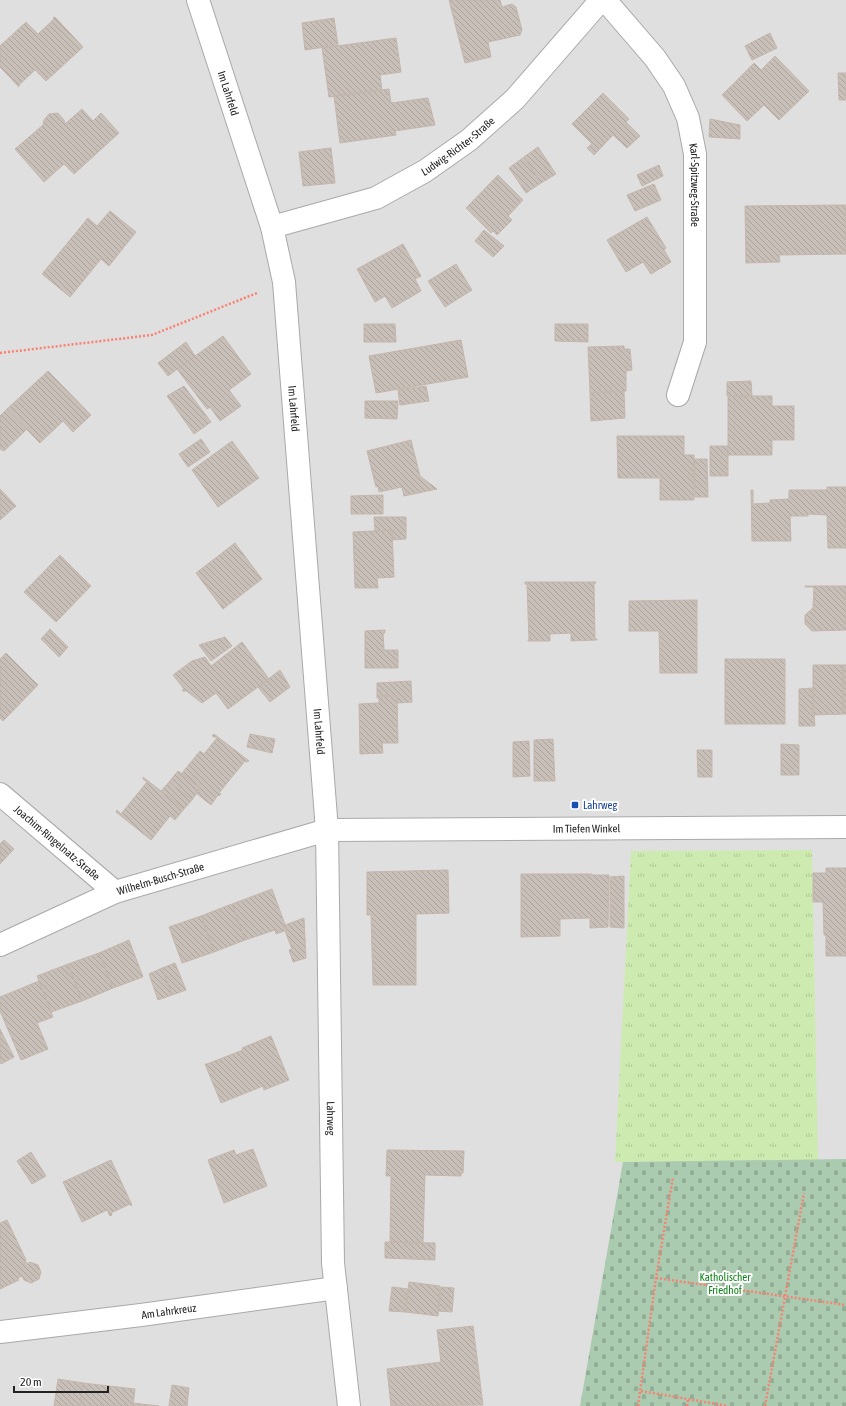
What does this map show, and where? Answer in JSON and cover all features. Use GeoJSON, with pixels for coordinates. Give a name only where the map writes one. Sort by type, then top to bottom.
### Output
{"type":"FeatureCollection","features":[{"type":"Feature","properties":{"kind":"street","name":"Im Lahrfeld"},"geometry":{"type":"LineString","coordinates":[[198,0],[272,227],[284,282],[327,830]]}},
{"type":"Feature","properties":{"kind":"street","name":"Ludwig-Richter-Straße"},"geometry":{"type":"LineString","coordinates":[[272,227],[376,198],[425,171],[469,140],[515,99],[601,0]]}},
{"type":"Feature","properties":{"kind":"street","name":"Karl-Spitzweg-Straße"},"geometry":{"type":"LineString","coordinates":[[605,0],[655,58],[674,86],[688,118],[695,154],[695,342],[678,395]]}},
{"type":"Feature","properties":{"kind":"street","name":"Joachim-Ringelnatz-Straße"},"geometry":{"type":"LineString","coordinates":[[0,794],[115,892]]}},
{"type":"Feature","properties":{"kind":"street","name":"Im Tiefen Winkel"},"geometry":{"type":"LineString","coordinates":[[327,830],[846,827]]}},
{"type":"Feature","properties":{"kind":"street","name":"Wilhelm-Busch-Straße"},"geometry":{"type":"LineString","coordinates":[[0,945],[115,892],[327,830]]}},
{"type":"Feature","properties":{"kind":"street","name":"Lahrweg"},"geometry":{"type":"LineString","coordinates":[[327,830],[333,1263],[349,1406]]}},
{"type":"Feature","properties":{"kind":"street","name":"Am Lahrkreuz"},"geometry":{"type":"LineString","coordinates":[[0,1332],[141,1315],[336,1288]]}},
{"type":"Feature","properties":{"kind":"path"},"geometry":{"type":"LineString","coordinates":[[0,353],[152,335],[284,282]]}},
{"type":"Feature","properties":{"kind":"path"},"geometry":{"type":"LineString","coordinates":[[638,1406],[656,1278],[673,1177]]}},
{"type":"Feature","properties":{"kind":"path"},"geometry":{"type":"LineString","coordinates":[[764,1406],[804,1193]]}},
{"type":"Feature","properties":{"kind":"path"},"geometry":{"type":"LineString","coordinates":[[656,1278],[846,1305]]}},
{"type":"Feature","properties":{"kind":"path"},"geometry":{"type":"LineString","coordinates":[[640,1391],[728,1406]]}},
{"type":"Feature","properties":{"kind":"path"},"geometry":{"type":"LineString","coordinates":[[687,1406],[688,1399]]}},
{"type":"Feature","properties":{"kind":"shaded area"},"geometry":{"type":"Polygon","coordinates":[[[0,0],[846,0],[846,1406],[0,1406],[0,0]]]}},
{"type":"Feature","properties":{"kind":"green space"},"geometry":{"type":"Polygon","coordinates":[[[812,850],[818,1160],[615,1162],[631,851],[812,850]]]}},
{"type":"Feature","properties":{"kind":"green space","name":"Katholischer Friedhof"},"geometry":{"type":"Polygon","coordinates":[[[846,1159],[846,1406],[580,1406],[623,1162],[846,1159]]]}},
{"type":"Feature","properties":{"kind":"building"},"geometry":{"type":"Polygon","coordinates":[[[449,0],[500,0],[502,7],[512,4],[516,7],[522,30],[520,35],[488,42],[491,57],[465,63],[449,0]]]}},
{"type":"Feature","properties":{"kind":"building"},"geometry":{"type":"Polygon","coordinates":[[[55,17],[83,47],[46,81],[35,70],[19,85],[19,87],[0,67],[0,46],[26,22],[38,34],[55,17]]]}},
{"type":"Feature","properties":{"kind":"building"},"geometry":{"type":"Polygon","coordinates":[[[334,18],[338,45],[305,50],[302,23],[334,18]]]}},
{"type":"Feature","properties":{"kind":"building"},"geometry":{"type":"Polygon","coordinates":[[[770,33],[777,48],[752,60],[745,46],[770,33]]]}},
{"type":"Feature","properties":{"kind":"building"},"geometry":{"type":"Polygon","coordinates":[[[396,38],[401,72],[380,75],[382,90],[329,97],[322,48],[396,38]]]}},
{"type":"Feature","properties":{"kind":"building"},"geometry":{"type":"Polygon","coordinates":[[[775,56],[809,91],[779,120],[764,105],[747,121],[722,95],[754,63],[761,70],[775,56]]]}},
{"type":"Feature","properties":{"kind":"building"},"geometry":{"type":"Polygon","coordinates":[[[838,73],[846,73],[846,100],[839,100],[838,73]]]}},
{"type":"Feature","properties":{"kind":"building"},"geometry":{"type":"Polygon","coordinates":[[[389,89],[391,103],[428,98],[435,125],[395,131],[396,135],[340,143],[334,96],[389,89]]]}},
{"type":"Feature","properties":{"kind":"building"},"geometry":{"type":"Polygon","coordinates":[[[603,93],[629,119],[626,122],[640,136],[627,148],[613,135],[594,155],[587,148],[592,144],[572,124],[603,93]]]}},
{"type":"Feature","properties":{"kind":"building"},"geometry":{"type":"Polygon","coordinates":[[[82,109],[93,121],[101,113],[119,133],[74,174],[64,164],[44,182],[15,149],[43,125],[44,120],[49,114],[58,113],[64,120],[65,124],[82,109]]]}},
{"type":"Feature","properties":{"kind":"building"},"geometry":{"type":"Polygon","coordinates":[[[710,119],[740,125],[740,139],[709,137],[710,119]]]}},
{"type":"Feature","properties":{"kind":"building"},"geometry":{"type":"Polygon","coordinates":[[[538,147],[556,174],[541,183],[524,157],[538,147]]]}},
{"type":"Feature","properties":{"kind":"building"},"geometry":{"type":"Polygon","coordinates":[[[331,148],[335,183],[303,186],[299,152],[331,148]]]}},
{"type":"Feature","properties":{"kind":"building"},"geometry":{"type":"Polygon","coordinates":[[[524,157],[541,183],[526,193],[509,168],[524,157]]]}},
{"type":"Feature","properties":{"kind":"building"},"geometry":{"type":"Polygon","coordinates":[[[659,165],[663,176],[642,186],[637,175],[659,165]]]}},
{"type":"Feature","properties":{"kind":"building"},"geometry":{"type":"Polygon","coordinates":[[[498,175],[523,200],[508,216],[512,220],[497,235],[493,231],[491,233],[466,208],[498,175]]]}},
{"type":"Feature","properties":{"kind":"building"},"geometry":{"type":"Polygon","coordinates":[[[654,184],[661,200],[635,211],[627,195],[654,184]]]}},
{"type":"Feature","properties":{"kind":"building"},"geometry":{"type":"Polygon","coordinates":[[[846,205],[846,254],[779,255],[780,262],[746,263],[745,206],[846,205]]]}},
{"type":"Feature","properties":{"kind":"building"},"geometry":{"type":"Polygon","coordinates":[[[110,211],[136,232],[109,266],[101,259],[70,297],[42,274],[88,218],[97,226],[110,211]]]}},
{"type":"Feature","properties":{"kind":"building"},"geometry":{"type":"Polygon","coordinates":[[[647,217],[666,248],[664,250],[671,262],[651,274],[643,262],[626,272],[607,240],[647,217]]]}},
{"type":"Feature","properties":{"kind":"building"},"geometry":{"type":"Polygon","coordinates":[[[484,230],[504,246],[493,257],[475,241],[484,230]]]}},
{"type":"Feature","properties":{"kind":"building"},"geometry":{"type":"Polygon","coordinates":[[[403,244],[421,276],[415,279],[421,291],[392,308],[385,296],[375,302],[357,269],[403,244]]]}},
{"type":"Feature","properties":{"kind":"building"},"geometry":{"type":"Polygon","coordinates":[[[456,264],[472,290],[445,307],[428,281],[456,264]]]}},
{"type":"Feature","properties":{"kind":"building"},"geometry":{"type":"Polygon","coordinates":[[[364,324],[395,324],[396,342],[364,342],[364,324]]]}},
{"type":"Feature","properties":{"kind":"building"},"geometry":{"type":"Polygon","coordinates":[[[555,324],[588,324],[588,342],[555,341],[555,324]]]}},
{"type":"Feature","properties":{"kind":"building"},"geometry":{"type":"Polygon","coordinates":[[[223,336],[251,374],[229,390],[241,406],[220,421],[210,407],[207,409],[177,369],[223,336]]]}},
{"type":"Feature","properties":{"kind":"building"},"geometry":{"type":"Polygon","coordinates":[[[461,340],[468,377],[376,393],[369,356],[461,340]]]}},
{"type":"Feature","properties":{"kind":"building"},"geometry":{"type":"Polygon","coordinates":[[[186,342],[195,356],[168,376],[158,363],[186,342]]]}},
{"type":"Feature","properties":{"kind":"building"},"geometry":{"type":"Polygon","coordinates":[[[624,346],[624,349],[630,349],[632,370],[626,371],[626,391],[590,393],[588,347],[624,346]]]}},
{"type":"Feature","properties":{"kind":"building"},"geometry":{"type":"Polygon","coordinates":[[[48,371],[91,415],[73,432],[63,421],[40,443],[7,409],[48,371]]]}},
{"type":"Feature","properties":{"kind":"building"},"geometry":{"type":"Polygon","coordinates":[[[751,381],[752,396],[727,396],[727,382],[751,381]]]}},
{"type":"Feature","properties":{"kind":"building"},"geometry":{"type":"Polygon","coordinates":[[[184,386],[211,422],[194,434],[167,396],[184,386]]]}},
{"type":"Feature","properties":{"kind":"building"},"geometry":{"type":"Polygon","coordinates":[[[426,386],[429,401],[400,405],[398,390],[426,386]]]}},
{"type":"Feature","properties":{"kind":"building"},"geometry":{"type":"Polygon","coordinates":[[[624,391],[625,418],[591,421],[590,393],[624,391]]]}},
{"type":"Feature","properties":{"kind":"building"},"geometry":{"type":"Polygon","coordinates":[[[728,396],[772,396],[772,406],[794,406],[794,440],[772,440],[772,455],[728,455],[728,396]]]}},
{"type":"Feature","properties":{"kind":"building"},"geometry":{"type":"Polygon","coordinates":[[[365,401],[398,401],[397,419],[365,418],[365,401]]]}},
{"type":"Feature","properties":{"kind":"building"},"geometry":{"type":"Polygon","coordinates":[[[7,409],[27,429],[4,451],[0,449],[0,416],[7,409]]]}},
{"type":"Feature","properties":{"kind":"building"},"geometry":{"type":"Polygon","coordinates":[[[617,436],[684,436],[684,455],[694,455],[694,500],[660,500],[660,478],[618,478],[617,436]]]}},
{"type":"Feature","properties":{"kind":"building"},"geometry":{"type":"Polygon","coordinates":[[[201,439],[210,452],[188,467],[179,454],[201,439]]]}},
{"type":"Feature","properties":{"kind":"building"},"geometry":{"type":"Polygon","coordinates":[[[411,440],[420,476],[437,489],[404,496],[402,487],[379,492],[378,486],[376,487],[367,451],[411,440]]]}},
{"type":"Feature","properties":{"kind":"building"},"geometry":{"type":"Polygon","coordinates":[[[232,441],[259,478],[218,507],[192,470],[232,441]]]}},
{"type":"Feature","properties":{"kind":"building"},"geometry":{"type":"Polygon","coordinates":[[[710,446],[728,446],[728,476],[710,476],[710,446]]]}},
{"type":"Feature","properties":{"kind":"building"},"geometry":{"type":"Polygon","coordinates":[[[694,459],[707,459],[708,497],[695,497],[694,459]]]}},
{"type":"Feature","properties":{"kind":"building"},"geometry":{"type":"Polygon","coordinates":[[[827,487],[846,487],[846,548],[828,548],[827,515],[808,514],[808,516],[790,516],[791,541],[752,541],[751,490],[753,490],[753,504],[770,503],[770,500],[789,499],[789,490],[827,490],[827,487]]]}},
{"type":"Feature","properties":{"kind":"building"},"geometry":{"type":"Polygon","coordinates":[[[0,489],[16,506],[0,520],[0,489]]]}},
{"type":"Feature","properties":{"kind":"building"},"geometry":{"type":"Polygon","coordinates":[[[383,495],[383,514],[351,514],[351,496],[383,495]]]}},
{"type":"Feature","properties":{"kind":"building"},"geometry":{"type":"Polygon","coordinates":[[[374,517],[406,517],[406,539],[392,540],[392,530],[375,531],[374,517]]]}},
{"type":"Feature","properties":{"kind":"building"},"geometry":{"type":"Polygon","coordinates":[[[392,530],[394,577],[377,578],[378,588],[355,588],[353,532],[392,530]]]}},
{"type":"Feature","properties":{"kind":"building"},"geometry":{"type":"Polygon","coordinates":[[[235,543],[262,579],[223,609],[196,573],[235,543]]]}},
{"type":"Feature","properties":{"kind":"building"},"geometry":{"type":"Polygon","coordinates":[[[60,555],[91,586],[56,622],[24,592],[60,555]]]}},
{"type":"Feature","properties":{"kind":"building"},"geometry":{"type":"Polygon","coordinates":[[[525,582],[596,582],[594,583],[595,639],[597,640],[571,641],[571,633],[550,634],[550,641],[528,641],[527,584],[525,584],[525,582]]]}},
{"type":"Feature","properties":{"kind":"building"},"geometry":{"type":"Polygon","coordinates":[[[805,586],[846,586],[846,630],[812,631],[805,624],[805,615],[813,608],[814,587],[805,586]]]}},
{"type":"Feature","properties":{"kind":"building"},"geometry":{"type":"Polygon","coordinates":[[[697,600],[697,673],[660,673],[659,631],[629,631],[629,601],[697,600]]]}},
{"type":"Feature","properties":{"kind":"building"},"geometry":{"type":"Polygon","coordinates":[[[50,629],[68,647],[59,657],[41,639],[50,629]]]}},
{"type":"Feature","properties":{"kind":"building"},"geometry":{"type":"Polygon","coordinates":[[[385,630],[385,633],[383,633],[384,650],[398,650],[398,668],[365,668],[365,631],[385,630]]]}},
{"type":"Feature","properties":{"kind":"building"},"geometry":{"type":"Polygon","coordinates":[[[225,637],[232,646],[211,661],[199,645],[225,637]]]}},
{"type":"Feature","properties":{"kind":"building"},"geometry":{"type":"Polygon","coordinates":[[[242,642],[269,679],[228,709],[216,693],[202,703],[185,690],[184,692],[182,690],[184,689],[173,675],[192,661],[205,657],[211,666],[242,642]]]}},
{"type":"Feature","properties":{"kind":"building"},"geometry":{"type":"Polygon","coordinates":[[[6,653],[38,685],[3,721],[0,718],[0,659],[6,653]]]}},
{"type":"Feature","properties":{"kind":"building"},"geometry":{"type":"Polygon","coordinates":[[[725,659],[785,659],[785,724],[725,724],[725,659]]]}},
{"type":"Feature","properties":{"kind":"building"},"geometry":{"type":"Polygon","coordinates":[[[813,665],[843,665],[843,714],[813,715],[813,665]]]}},
{"type":"Feature","properties":{"kind":"building"},"geometry":{"type":"Polygon","coordinates":[[[843,665],[846,665],[846,714],[843,714],[843,665]]]}},
{"type":"Feature","properties":{"kind":"building"},"geometry":{"type":"Polygon","coordinates":[[[280,670],[290,687],[270,702],[258,687],[280,670]]]}},
{"type":"Feature","properties":{"kind":"building"},"geometry":{"type":"Polygon","coordinates":[[[411,681],[412,702],[397,703],[397,696],[379,696],[379,698],[377,698],[377,683],[411,681]]]}},
{"type":"Feature","properties":{"kind":"building"},"geometry":{"type":"Polygon","coordinates":[[[813,688],[813,715],[815,726],[799,726],[799,689],[813,688]]]}},
{"type":"Feature","properties":{"kind":"building"},"geometry":{"type":"Polygon","coordinates":[[[379,696],[397,696],[398,743],[382,743],[383,753],[360,754],[359,704],[379,703],[379,696]]]}},
{"type":"Feature","properties":{"kind":"building"},"geometry":{"type":"Polygon","coordinates":[[[214,734],[249,761],[245,761],[211,805],[196,793],[200,788],[182,773],[200,751],[204,754],[217,738],[212,736],[214,734]]]}},
{"type":"Feature","properties":{"kind":"building"},"geometry":{"type":"Polygon","coordinates":[[[250,734],[275,739],[272,753],[247,747],[250,734]]]}},
{"type":"Feature","properties":{"kind":"building"},"geometry":{"type":"Polygon","coordinates":[[[553,739],[555,781],[534,781],[534,740],[553,739]]]}},
{"type":"Feature","properties":{"kind":"building"},"geometry":{"type":"Polygon","coordinates":[[[529,741],[530,776],[513,777],[513,742],[529,741]]]}},
{"type":"Feature","properties":{"kind":"building"},"geometry":{"type":"Polygon","coordinates":[[[781,744],[799,745],[799,775],[781,775],[781,744]]]}},
{"type":"Feature","properties":{"kind":"building"},"geometry":{"type":"Polygon","coordinates":[[[697,750],[712,750],[712,777],[698,777],[697,750]]]}},
{"type":"Feature","properties":{"kind":"building"},"geometry":{"type":"Polygon","coordinates":[[[178,771],[200,788],[192,800],[169,782],[178,771]]]}},
{"type":"Feature","properties":{"kind":"building"},"geometry":{"type":"Polygon","coordinates":[[[143,777],[184,809],[175,820],[170,816],[151,840],[116,812],[117,810],[121,814],[147,782],[143,779],[143,777]]]}},
{"type":"Feature","properties":{"kind":"building"},"geometry":{"type":"Polygon","coordinates":[[[169,782],[192,800],[184,809],[161,791],[169,782]]]}},
{"type":"Feature","properties":{"kind":"building"},"geometry":{"type":"Polygon","coordinates":[[[4,840],[14,849],[0,864],[0,844],[4,840]]]}},
{"type":"Feature","properties":{"kind":"building"},"geometry":{"type":"Polygon","coordinates":[[[826,868],[846,868],[846,956],[826,956],[823,902],[813,902],[813,873],[826,873],[826,868]]]}},
{"type":"Feature","properties":{"kind":"building"},"geometry":{"type":"Polygon","coordinates":[[[448,870],[449,913],[416,914],[416,985],[373,985],[371,915],[367,915],[367,872],[448,870]]]}},
{"type":"Feature","properties":{"kind":"building"},"geometry":{"type":"Polygon","coordinates":[[[521,874],[609,875],[608,927],[590,928],[590,918],[560,919],[560,936],[521,937],[521,874]]]}},
{"type":"Feature","properties":{"kind":"building"},"geometry":{"type":"Polygon","coordinates":[[[624,876],[624,928],[610,927],[610,877],[624,876]]]}},
{"type":"Feature","properties":{"kind":"building"},"geometry":{"type":"Polygon","coordinates":[[[272,889],[287,930],[276,934],[275,930],[245,940],[232,904],[272,889]]]}},
{"type":"Feature","properties":{"kind":"building"},"geometry":{"type":"Polygon","coordinates":[[[232,904],[245,940],[214,952],[201,916],[232,904]]]}},
{"type":"Feature","properties":{"kind":"building"},"geometry":{"type":"Polygon","coordinates":[[[201,916],[214,952],[182,963],[169,927],[201,916]]]}},
{"type":"Feature","properties":{"kind":"building"},"geometry":{"type":"Polygon","coordinates":[[[304,918],[306,958],[293,962],[289,950],[292,949],[285,931],[287,930],[285,925],[304,918]]]}},
{"type":"Feature","properties":{"kind":"building"},"geometry":{"type":"Polygon","coordinates":[[[129,940],[143,977],[113,988],[99,953],[129,940]]]}},
{"type":"Feature","properties":{"kind":"building"},"geometry":{"type":"Polygon","coordinates":[[[99,953],[113,988],[82,1001],[68,964],[99,953]]]}},
{"type":"Feature","properties":{"kind":"building"},"geometry":{"type":"Polygon","coordinates":[[[175,963],[186,990],[172,995],[162,968],[175,963]]]}},
{"type":"Feature","properties":{"kind":"building"},"geometry":{"type":"Polygon","coordinates":[[[68,964],[82,1001],[51,1012],[37,976],[68,964]]]}},
{"type":"Feature","properties":{"kind":"building"},"geometry":{"type":"Polygon","coordinates":[[[162,968],[172,995],[158,1000],[149,974],[162,968]]]}},
{"type":"Feature","properties":{"kind":"building"},"geometry":{"type":"Polygon","coordinates":[[[39,981],[53,1017],[37,1023],[48,1049],[21,1060],[0,1011],[0,997],[39,981]]]}},
{"type":"Feature","properties":{"kind":"building"},"geometry":{"type":"Polygon","coordinates":[[[0,1029],[14,1057],[1,1064],[0,1061],[0,1029]]]}},
{"type":"Feature","properties":{"kind":"building"},"geometry":{"type":"Polygon","coordinates":[[[271,1036],[289,1080],[264,1090],[263,1086],[221,1103],[205,1064],[243,1050],[242,1048],[271,1036]]]}},
{"type":"Feature","properties":{"kind":"building"},"geometry":{"type":"Polygon","coordinates":[[[253,1149],[267,1186],[224,1203],[208,1160],[234,1150],[236,1155],[253,1149]]]}},
{"type":"Feature","properties":{"kind":"building"},"geometry":{"type":"Polygon","coordinates":[[[387,1150],[464,1151],[463,1173],[461,1173],[461,1176],[425,1175],[423,1243],[390,1242],[391,1176],[386,1176],[387,1150]]]}},
{"type":"Feature","properties":{"kind":"building"},"geometry":{"type":"Polygon","coordinates":[[[31,1152],[46,1176],[32,1184],[17,1161],[31,1152]]]}},
{"type":"Feature","properties":{"kind":"building"},"geometry":{"type":"Polygon","coordinates":[[[111,1160],[132,1205],[131,1206],[130,1204],[111,1213],[112,1215],[110,1216],[107,1210],[82,1222],[63,1182],[111,1160]]]}},
{"type":"Feature","properties":{"kind":"building"},"geometry":{"type":"Polygon","coordinates":[[[7,1220],[27,1264],[30,1262],[38,1265],[41,1272],[39,1279],[31,1283],[24,1280],[22,1276],[18,1278],[19,1280],[0,1289],[0,1223],[7,1220]]]}},
{"type":"Feature","properties":{"kind":"building"},"geometry":{"type":"Polygon","coordinates":[[[385,1242],[435,1243],[435,1260],[385,1258],[385,1242]]]}},
{"type":"Feature","properties":{"kind":"building"},"geometry":{"type":"Polygon","coordinates":[[[409,1282],[440,1286],[438,1316],[406,1312],[409,1282]]]}},
{"type":"Feature","properties":{"kind":"building"},"geometry":{"type":"Polygon","coordinates":[[[392,1287],[408,1289],[406,1312],[389,1311],[392,1287]]]}},
{"type":"Feature","properties":{"kind":"building"},"geometry":{"type":"Polygon","coordinates":[[[441,1287],[454,1288],[452,1312],[438,1311],[441,1287]]]}},
{"type":"Feature","properties":{"kind":"building"},"geometry":{"type":"Polygon","coordinates":[[[473,1326],[483,1405],[391,1406],[387,1369],[441,1362],[437,1330],[473,1326]]]}},
{"type":"Feature","properties":{"kind":"building"},"geometry":{"type":"Polygon","coordinates":[[[58,1379],[83,1383],[80,1406],[54,1406],[58,1379]]]}},
{"type":"Feature","properties":{"kind":"building"},"geometry":{"type":"Polygon","coordinates":[[[83,1383],[135,1389],[133,1406],[80,1406],[83,1383]]]}},
{"type":"Feature","properties":{"kind":"building"},"geometry":{"type":"Polygon","coordinates":[[[172,1385],[189,1388],[187,1406],[169,1406],[172,1385]]]}},
{"type":"Feature","properties":{"kind":"building"},"geometry":{"type":"Polygon","coordinates":[[[133,1403],[159,1406],[133,1406],[133,1403]]]}},
{"type":"Feature","properties":{"kind":"place","name":"Lahrweg"},"geometry":{"type":"Point","coordinates":[575,805]}}]}
